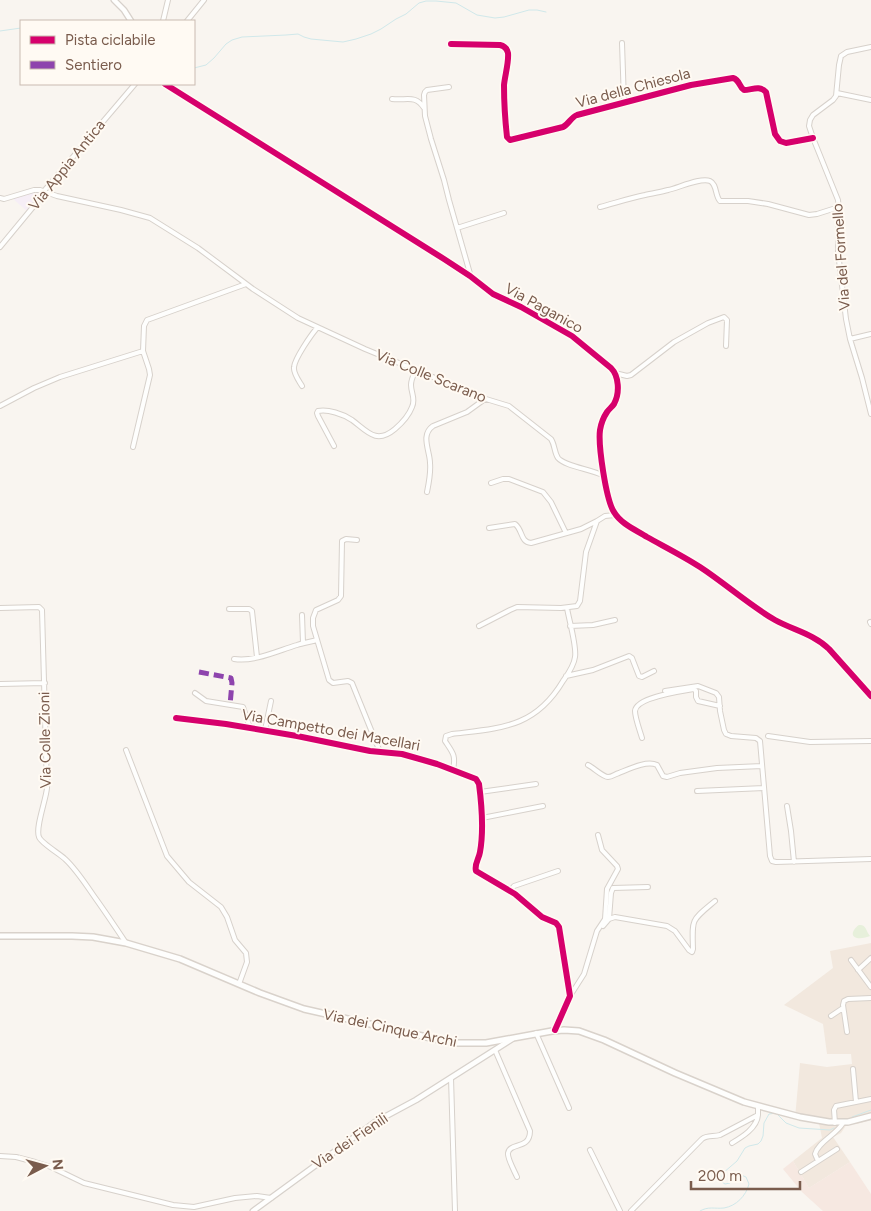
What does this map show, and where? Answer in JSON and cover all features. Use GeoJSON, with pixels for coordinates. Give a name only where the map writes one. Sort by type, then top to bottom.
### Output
{"type":"FeatureCollection","features":[{"type":"Feature","properties":{"kind":"main road","name":"Via dei Cinque Archi"},"geometry":{"type":"LineString","coordinates":[[0,936],[72,936],[126,943],[180,959],[308,1010],[450,1042],[483,1044],[556,1030],[576,1031],[598,1038],[675,1074],[738,1100],[758,1106],[800,1117],[835,1123],[871,1116]]}},
{"type":"Feature","properties":{"kind":"street"},"geometry":{"type":"LineString","coordinates":[[114,0],[130,20]]}},
{"type":"Feature","properties":{"kind":"street"},"geometry":{"type":"LineString","coordinates":[[163,20],[168,0]]}},
{"type":"Feature","properties":{"kind":"street"},"geometry":{"type":"LineString","coordinates":[[188,20],[204,0]]}},
{"type":"Feature","properties":{"kind":"street","name":"Via della Chiesola"},"geometry":{"type":"LineString","coordinates":[[451,44],[500,45],[507,50],[504,99],[506,136],[509,140],[563,127],[576,115],[691,85],[734,78],[744,90],[760,88],[766,92],[775,133],[780,141],[786,143],[813,138]]}},
{"type":"Feature","properties":{"kind":"street"},"geometry":{"type":"LineString","coordinates":[[622,44],[624,102]]}},
{"type":"Feature","properties":{"kind":"street"},"geometry":{"type":"LineString","coordinates":[[871,47],[850,51],[841,56],[838,65],[837,93],[871,100]]}},
{"type":"Feature","properties":{"kind":"street","name":"Via Appia Antica"},"geometry":{"type":"LineString","coordinates":[[0,247],[44,191],[134,85]]}},
{"type":"Feature","properties":{"kind":"street","name":"Via Paganico"},"geometry":{"type":"LineString","coordinates":[[167,85],[444,258],[493,294],[519,306],[572,336],[616,373]]}},
{"type":"Feature","properties":{"kind":"street"},"geometry":{"type":"LineString","coordinates":[[449,87],[425,91],[425,117],[471,277]]}},
{"type":"Feature","properties":{"kind":"street","name":"Via del Formello"},"geometry":{"type":"LineString","coordinates":[[837,93],[833,100],[815,113],[810,119],[809,126],[836,194],[838,208],[838,254],[845,317],[871,414]]}},
{"type":"Feature","properties":{"kind":"street"},"geometry":{"type":"LineString","coordinates":[[392,99],[415,100],[420,102],[424,108]]}},
{"type":"Feature","properties":{"kind":"street"},"geometry":{"type":"LineString","coordinates":[[600,207],[708,180],[713,184],[720,201],[762,203],[809,215],[838,208]]}},
{"type":"Feature","properties":{"kind":"street"},"geometry":{"type":"LineString","coordinates":[[1,199],[34,190],[44,191]]}},
{"type":"Feature","properties":{"kind":"street","name":"Via Colle Scarano"},"geometry":{"type":"LineString","coordinates":[[44,191],[57,196],[150,218],[201,251],[289,313],[317,328],[486,399],[510,407],[554,442],[557,455],[562,460],[604,476]]}},
{"type":"Feature","properties":{"kind":"street"},"geometry":{"type":"LineString","coordinates":[[457,228],[504,213]]}},
{"type":"Feature","properties":{"kind":"street"},"geometry":{"type":"LineString","coordinates":[[132,447],[150,374],[143,351],[145,322],[246,284]]}},
{"type":"Feature","properties":{"kind":"street"},"geometry":{"type":"LineString","coordinates":[[726,346],[727,320],[723,317],[674,342],[631,375],[616,373],[618,383],[616,399],[604,418],[600,435],[604,476],[612,509],[615,515],[628,525],[702,568],[770,616],[819,640],[829,648],[871,696]]}},
{"type":"Feature","properties":{"kind":"street"},"geometry":{"type":"LineString","coordinates":[[302,386],[294,371],[294,366],[317,328]]}},
{"type":"Feature","properties":{"kind":"street"},"geometry":{"type":"LineString","coordinates":[[850,339],[871,334]]}},
{"type":"Feature","properties":{"kind":"street"},"geometry":{"type":"LineString","coordinates":[[0,406],[60,377],[143,351]]}},
{"type":"Feature","properties":{"kind":"street"},"geometry":{"type":"LineString","coordinates":[[334,446],[319,418],[318,411],[327,411],[343,416],[374,435],[382,436],[388,434],[399,425],[412,408],[414,399],[411,383],[416,370]]}},
{"type":"Feature","properties":{"kind":"street"},"geometry":{"type":"LineString","coordinates":[[427,492],[430,466],[427,433],[432,427],[467,412],[486,399]]}},
{"type":"Feature","properties":{"kind":"street"},"geometry":{"type":"LineString","coordinates":[[491,483],[509,478],[545,493],[555,507],[566,533]]}},
{"type":"Feature","properties":{"kind":"street"},"geometry":{"type":"LineString","coordinates":[[489,528],[516,524],[524,540],[529,543],[583,528],[606,516],[615,515]]}},
{"type":"Feature","properties":{"kind":"street"},"geometry":{"type":"LineString","coordinates":[[479,626],[517,608],[567,608],[577,606],[580,602],[586,550],[597,521]]}},
{"type":"Feature","properties":{"kind":"street","name":"Via Campetto dei Macellari"},"geometry":{"type":"LineString","coordinates":[[356,540],[346,539],[342,542],[341,596],[338,600],[315,612],[313,624],[329,681],[335,683],[349,681],[353,685],[380,752]]}},
{"type":"Feature","properties":{"kind":"street","name":"Via Colle Zioni"},"geometry":{"type":"LineString","coordinates":[[0,608],[42,608],[47,788],[39,825],[39,837],[72,866],[126,943]]}},
{"type":"Feature","properties":{"kind":"street"},"geometry":{"type":"LineString","coordinates":[[452,770],[455,757],[445,740],[446,736],[502,728],[524,719],[550,700],[573,664],[575,656],[575,645],[567,608]]}},
{"type":"Feature","properties":{"kind":"street"},"geometry":{"type":"LineString","coordinates":[[229,610],[249,609],[252,611],[257,657]]}},
{"type":"Feature","properties":{"kind":"street"},"geometry":{"type":"LineString","coordinates":[[302,615],[303,643]]}},
{"type":"Feature","properties":{"kind":"street"},"geometry":{"type":"LineString","coordinates":[[570,626],[593,625],[615,620]]}},
{"type":"Feature","properties":{"kind":"street"},"geometry":{"type":"LineString","coordinates":[[234,659],[240,660],[257,657],[317,640]]}},
{"type":"Feature","properties":{"kind":"street"},"geometry":{"type":"LineString","coordinates":[[566,676],[592,670],[629,656],[632,658],[639,676],[642,677],[654,671]]}},
{"type":"Feature","properties":{"kind":"street","name":"Via Colle Zioni"},"geometry":{"type":"LineString","coordinates":[[0,684],[45,683]]}},
{"type":"Feature","properties":{"kind":"street"},"geometry":{"type":"LineString","coordinates":[[665,691],[702,687],[718,694],[726,734],[757,738],[760,741],[771,860],[775,862],[794,862],[871,859]]}},
{"type":"Feature","properties":{"kind":"street"},"geometry":{"type":"LineString","coordinates":[[642,738],[635,713],[636,708],[655,696],[694,689],[696,690],[698,701],[720,706]]}},
{"type":"Feature","properties":{"kind":"street","name":"Via Campetto dei Macellari"},"geometry":{"type":"LineString","coordinates":[[195,693],[205,701],[243,707],[250,728]]}},
{"type":"Feature","properties":{"kind":"street"},"geometry":{"type":"LineString","coordinates":[[265,730],[271,701]]}},
{"type":"Feature","properties":{"kind":"street","name":"Via Campetto dei Macellari"},"geometry":{"type":"LineString","coordinates":[[176,718],[224,723],[370,751],[406,754],[476,780],[480,792]]}},
{"type":"Feature","properties":{"kind":"street"},"geometry":{"type":"LineString","coordinates":[[768,736],[810,742],[871,741]]}},
{"type":"Feature","properties":{"kind":"street"},"geometry":{"type":"LineString","coordinates":[[126,750],[167,856],[189,882],[221,907],[227,917],[235,940],[246,954],[246,962],[239,984]]}},
{"type":"Feature","properties":{"kind":"street"},"geometry":{"type":"LineString","coordinates":[[588,765],[606,777],[637,766],[653,763],[657,765],[663,776],[666,777],[680,773],[717,768],[762,766]]}},
{"type":"Feature","properties":{"kind":"street"},"geometry":{"type":"LineString","coordinates":[[536,784],[480,792],[482,818],[481,850],[475,870],[520,898],[542,917],[558,925],[570,996]]}},
{"type":"Feature","properties":{"kind":"street"},"geometry":{"type":"LineString","coordinates":[[697,792],[764,788]]}},
{"type":"Feature","properties":{"kind":"street"},"geometry":{"type":"LineString","coordinates":[[482,818],[543,806]]}},
{"type":"Feature","properties":{"kind":"street"},"geometry":{"type":"LineString","coordinates":[[787,806],[792,831],[794,862]]}},
{"type":"Feature","properties":{"kind":"street"},"geometry":{"type":"LineString","coordinates":[[556,1030],[570,996],[585,972],[596,935],[606,917],[606,894],[608,887],[618,869],[617,865],[601,848],[598,835]]}},
{"type":"Feature","properties":{"kind":"street"},"geometry":{"type":"LineString","coordinates":[[510,891],[514,886],[558,871]]}},
{"type":"Feature","properties":{"kind":"street"},"geometry":{"type":"LineString","coordinates":[[609,919],[613,888],[648,887]]}},
{"type":"Feature","properties":{"kind":"street"},"geometry":{"type":"LineString","coordinates":[[596,935],[609,919],[615,917],[667,926],[675,931],[692,952],[692,926],[694,920],[715,901]]}},
{"type":"Feature","properties":{"kind":"street"},"geometry":{"type":"LineString","coordinates":[[858,970],[871,958]]}},
{"type":"Feature","properties":{"kind":"street"},"geometry":{"type":"LineString","coordinates":[[851,960],[871,987]]}},
{"type":"Feature","properties":{"kind":"street"},"geometry":{"type":"LineString","coordinates":[[846,1032],[843,1003],[846,1000],[871,998]]}},
{"type":"Feature","properties":{"kind":"street"},"geometry":{"type":"LineString","coordinates":[[831,1016],[843,1008]]}},
{"type":"Feature","properties":{"kind":"street"},"geometry":{"type":"LineString","coordinates":[[536,1033],[569,1108]]}},
{"type":"Feature","properties":{"kind":"street","name":"Via dei Fienili"},"geometry":{"type":"LineString","coordinates":[[253,1211],[375,1122],[409,1104],[513,1038]]}},
{"type":"Feature","properties":{"kind":"street"},"geometry":{"type":"LineString","coordinates":[[495,1050],[529,1130],[530,1137],[527,1142],[508,1152],[508,1157],[517,1177]]}},
{"type":"Feature","properties":{"kind":"street"},"geometry":{"type":"LineString","coordinates":[[853,1069],[856,1102]]}},
{"type":"Feature","properties":{"kind":"street"},"geometry":{"type":"LineString","coordinates":[[451,1078],[454,1211]]}},
{"type":"Feature","properties":{"kind":"street"},"geometry":{"type":"LineString","coordinates":[[835,1123],[834,1111],[838,1105],[871,1099]]}},
{"type":"Feature","properties":{"kind":"street"},"geometry":{"type":"LineString","coordinates":[[732,1143],[746,1134],[758,1120],[758,1106]]}},
{"type":"Feature","properties":{"kind":"street"},"geometry":{"type":"LineString","coordinates":[[631,1211],[702,1138],[720,1135],[758,1116]]}},
{"type":"Feature","properties":{"kind":"street"},"geometry":{"type":"LineString","coordinates":[[818,1161],[815,1152],[821,1144],[839,1129],[843,1122]]}},
{"type":"Feature","properties":{"kind":"street"},"geometry":{"type":"LineString","coordinates":[[821,1144],[827,1155]]}},
{"type":"Feature","properties":{"kind":"street"},"geometry":{"type":"LineString","coordinates":[[801,1172],[836,1149]]}},
{"type":"Feature","properties":{"kind":"street"},"geometry":{"type":"LineString","coordinates":[[590,1150],[620,1211]]}},
{"type":"Feature","properties":{"kind":"street"},"geometry":{"type":"LineString","coordinates":[[0,1156],[33,1161],[51,1167],[86,1184],[171,1205],[193,1207],[245,1197],[262,1196],[271,1198]]}},
{"type":"Feature","properties":{"kind":"shaded area"},"geometry":{"type":"Polygon","coordinates":[[[30,193],[39,193],[40,195],[27,211],[12,198],[30,193]]]}},
{"type":"Feature","properties":{"kind":"shaded area"},"geometry":{"type":"Polygon","coordinates":[[[871,943],[871,1120],[847,1124],[841,1133],[833,1137],[850,1162],[809,1188],[793,1161],[822,1138],[819,1123],[795,1118],[800,1063],[827,1067],[852,1064],[851,1054],[827,1054],[823,1024],[784,1005],[833,968],[830,951],[871,943]]]}},
{"type":"Feature","properties":{"kind":"shaded area"},"geometry":{"type":"Polygon","coordinates":[[[793,1161],[809,1188],[850,1162],[871,1194],[871,1211],[823,1211],[802,1192],[783,1169],[793,1161]]]}},
{"type":"Feature","properties":{"kind":"green space"},"geometry":{"type":"Polygon","coordinates":[[[859,925],[865,927],[870,936],[857,938],[853,936],[855,928],[859,925]]]}},
{"type":"Feature","properties":{"kind":"waterway"},"geometry":{"type":"LineString","coordinates":[[195,68],[206,65],[226,44],[242,37],[298,34],[311,39],[343,42],[356,39],[381,29],[406,14],[419,3],[426,1],[456,3],[477,15],[495,18],[529,10],[546,12]]}},
{"type":"Feature","properties":{"kind":"waterway"},"geometry":{"type":"LineString","coordinates":[[0,31],[20,28]]}},
{"type":"Feature","properties":{"kind":"waterway"},"geometry":{"type":"LineString","coordinates":[[852,1117],[871,1110]]}},
{"type":"Feature","properties":{"kind":"waterway"},"geometry":{"type":"LineString","coordinates":[[700,1211],[709,1208],[728,1207],[736,1203],[743,1196],[749,1184],[746,1177],[737,1175],[730,1183],[725,1184],[721,1178],[723,1173],[737,1161],[745,1148],[758,1144],[761,1141],[764,1123],[769,1114],[776,1113],[786,1123],[799,1128],[830,1130],[834,1128]]}},
{"type":"Feature","properties":{"kind":"marked path"},"geometry":{"type":"LineString","coordinates":[[199,672],[231,678],[230,705]]}},
{"type":"Feature","properties":{"kind":"cycle path"},"geometry":{"type":"LineString","coordinates":[[451,44],[500,45],[507,50],[504,98],[507,137],[510,140],[563,127],[577,115],[691,85],[733,78],[737,80],[744,90],[758,88],[766,92],[775,134],[780,141],[786,143],[813,138]]}},
{"type":"Feature","properties":{"kind":"cycle path"},"geometry":{"type":"LineString","coordinates":[[167,85],[444,259],[493,294],[521,307],[572,336],[611,368],[616,375],[617,395],[614,404],[603,419],[600,437],[601,459],[608,496],[617,516],[634,529],[700,567],[765,614],[823,644],[871,696]]}},
{"type":"Feature","properties":{"kind":"cycle path"},"geometry":{"type":"LineString","coordinates":[[176,718],[297,736],[370,751],[402,754],[437,764],[476,779],[479,784],[482,810],[481,844],[476,871],[515,894],[542,917],[556,923],[559,927],[570,996],[555,1030]]}}]}
